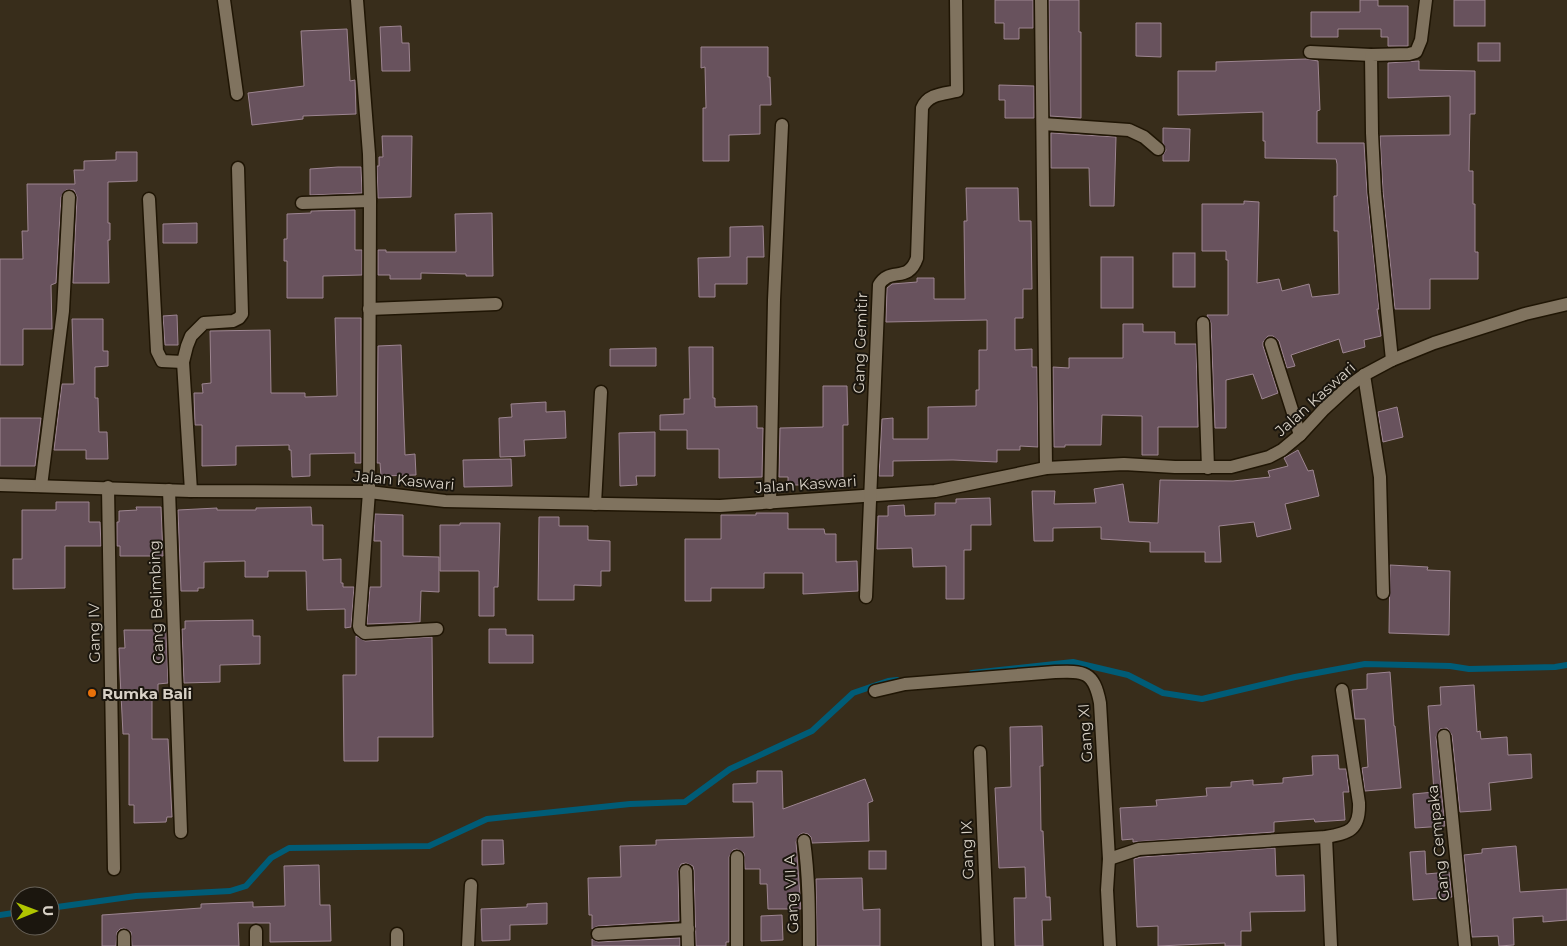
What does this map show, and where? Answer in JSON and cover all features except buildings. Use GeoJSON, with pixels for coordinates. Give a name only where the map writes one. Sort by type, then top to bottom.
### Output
{"type":"FeatureCollection","features":[{"type":"Feature","properties":{"kind":"street"},"geometry":{"type":"LineString","coordinates":[[224,0],[238,94]]}},
{"type":"Feature","properties":{"kind":"street"},"geometry":{"type":"LineString","coordinates":[[357,0],[369,154],[370,201],[369,492],[359,616],[360,629],[365,633],[436,629]]}},
{"type":"Feature","properties":{"kind":"street","name":"Gang Gemitir"},"geometry":{"type":"LineString","coordinates":[[870,495],[879,284],[887,276],[909,272],[917,258],[922,108],[924,102],[930,97],[958,91],[956,0]]}},
{"type":"Feature","properties":{"kind":"street"},"geometry":{"type":"LineString","coordinates":[[1041,0],[1044,124],[1046,468]]}},
{"type":"Feature","properties":{"kind":"street"},"geometry":{"type":"LineString","coordinates":[[1310,52],[1371,55],[1409,54],[1416,52],[1421,40],[1426,0]]}},
{"type":"Feature","properties":{"kind":"street"},"geometry":{"type":"LineString","coordinates":[[1371,55],[1375,192],[1392,360]]}},
{"type":"Feature","properties":{"kind":"street"},"geometry":{"type":"LineString","coordinates":[[1044,124],[1129,130],[1144,137],[1158,149]]}},
{"type":"Feature","properties":{"kind":"street"},"geometry":{"type":"LineString","coordinates":[[770,503],[774,300],[782,125]]}},
{"type":"Feature","properties":{"kind":"street"},"geometry":{"type":"LineString","coordinates":[[191,491],[183,362],[191,336],[199,327],[204,323],[232,322],[242,314],[238,168]]}},
{"type":"Feature","properties":{"kind":"street"},"geometry":{"type":"LineString","coordinates":[[41,486],[63,311],[69,196]]}},
{"type":"Feature","properties":{"kind":"street"},"geometry":{"type":"LineString","coordinates":[[149,199],[157,352],[162,361],[183,362]]}},
{"type":"Feature","properties":{"kind":"street"},"geometry":{"type":"LineString","coordinates":[[302,203],[370,201]]}},
{"type":"Feature","properties":{"kind":"street"},"geometry":{"type":"LineString","coordinates":[[369,308],[496,304]]}},
{"type":"Feature","properties":{"kind":"street","name":"Jalan Kaswari"},"geometry":{"type":"LineString","coordinates":[[0,485],[191,491],[369,492],[445,501],[720,506],[935,491],[1046,468],[1124,464],[1175,468],[1231,468],[1269,457],[1282,450],[1300,435],[1324,409],[1364,375],[1392,360],[1434,343],[1525,314],[1567,304]]}},
{"type":"Feature","properties":{"kind":"street"},"geometry":{"type":"LineString","coordinates":[[1202,323],[1208,468]]}},
{"type":"Feature","properties":{"kind":"street"},"geometry":{"type":"LineString","coordinates":[[1271,344],[1300,435]]}},
{"type":"Feature","properties":{"kind":"street"},"geometry":{"type":"LineString","coordinates":[[1364,375],[1380,477],[1383,593]]}},
{"type":"Feature","properties":{"kind":"street"},"geometry":{"type":"LineString","coordinates":[[595,504],[601,392]]}},
{"type":"Feature","properties":{"kind":"street","name":"Gang IV"},"geometry":{"type":"LineString","coordinates":[[108,487],[114,869]]}},
{"type":"Feature","properties":{"kind":"street","name":"Gang Belimbing"},"geometry":{"type":"LineString","coordinates":[[169,490],[181,832]]}},
{"type":"Feature","properties":{"kind":"street"},"geometry":{"type":"LineString","coordinates":[[866,597],[870,495]]}},
{"type":"Feature","properties":{"kind":"street","name":"Gang XI"},"geometry":{"type":"LineString","coordinates":[[875,691],[905,684],[1055,672],[1078,672],[1092,680],[1097,688],[1100,703],[1109,859],[1107,890],[1110,946]]}},
{"type":"Feature","properties":{"kind":"street"},"geometry":{"type":"LineString","coordinates":[[1109,859],[1139,849],[1326,837],[1350,831],[1357,824],[1360,814],[1342,690]]}},
{"type":"Feature","properties":{"kind":"street","name":"Gang Cempaka"},"geometry":{"type":"LineString","coordinates":[[1444,736],[1465,946]]}},
{"type":"Feature","properties":{"kind":"street","name":"Gang IX"},"geometry":{"type":"LineString","coordinates":[[980,752],[988,946]]}},
{"type":"Feature","properties":{"kind":"street"},"geometry":{"type":"LineString","coordinates":[[1326,837],[1331,946]]}},
{"type":"Feature","properties":{"kind":"street","name":"Gang VII A"},"geometry":{"type":"LineString","coordinates":[[804,841],[809,900],[809,946]]}},
{"type":"Feature","properties":{"kind":"street"},"geometry":{"type":"LineString","coordinates":[[737,946],[738,857]]}},
{"type":"Feature","properties":{"kind":"street"},"geometry":{"type":"LineString","coordinates":[[686,871],[688,946]]}},
{"type":"Feature","properties":{"kind":"street"},"geometry":{"type":"LineString","coordinates":[[468,946],[471,885]]}},
{"type":"Feature","properties":{"kind":"street"},"geometry":{"type":"LineString","coordinates":[[598,934],[688,929]]}},
{"type":"Feature","properties":{"kind":"street"},"geometry":{"type":"LineString","coordinates":[[256,931],[256,946]]}},
{"type":"Feature","properties":{"kind":"waterway"},"geometry":{"type":"LineString","coordinates":[[972,673],[1073,662],[1128,675],[1163,693],[1202,699],[1295,677],[1365,664],[1450,666],[1469,669],[1555,667],[1567,665]]}},
{"type":"Feature","properties":{"kind":"waterway"},"geometry":{"type":"LineString","coordinates":[[60,907],[136,896],[230,891],[246,886],[271,858],[289,848],[429,846],[487,819],[630,804],[685,802],[730,769],[812,731],[853,693],[888,681],[897,680]]}},
{"type":"Feature","properties":{"kind":"waterway"},"geometry":{"type":"LineString","coordinates":[[0,915],[10,914]]}},
{"type":"Feature","properties":{"kind":"place","name":"Rumka Bali"},"geometry":{"type":"Point","coordinates":[92,693]}}]}
